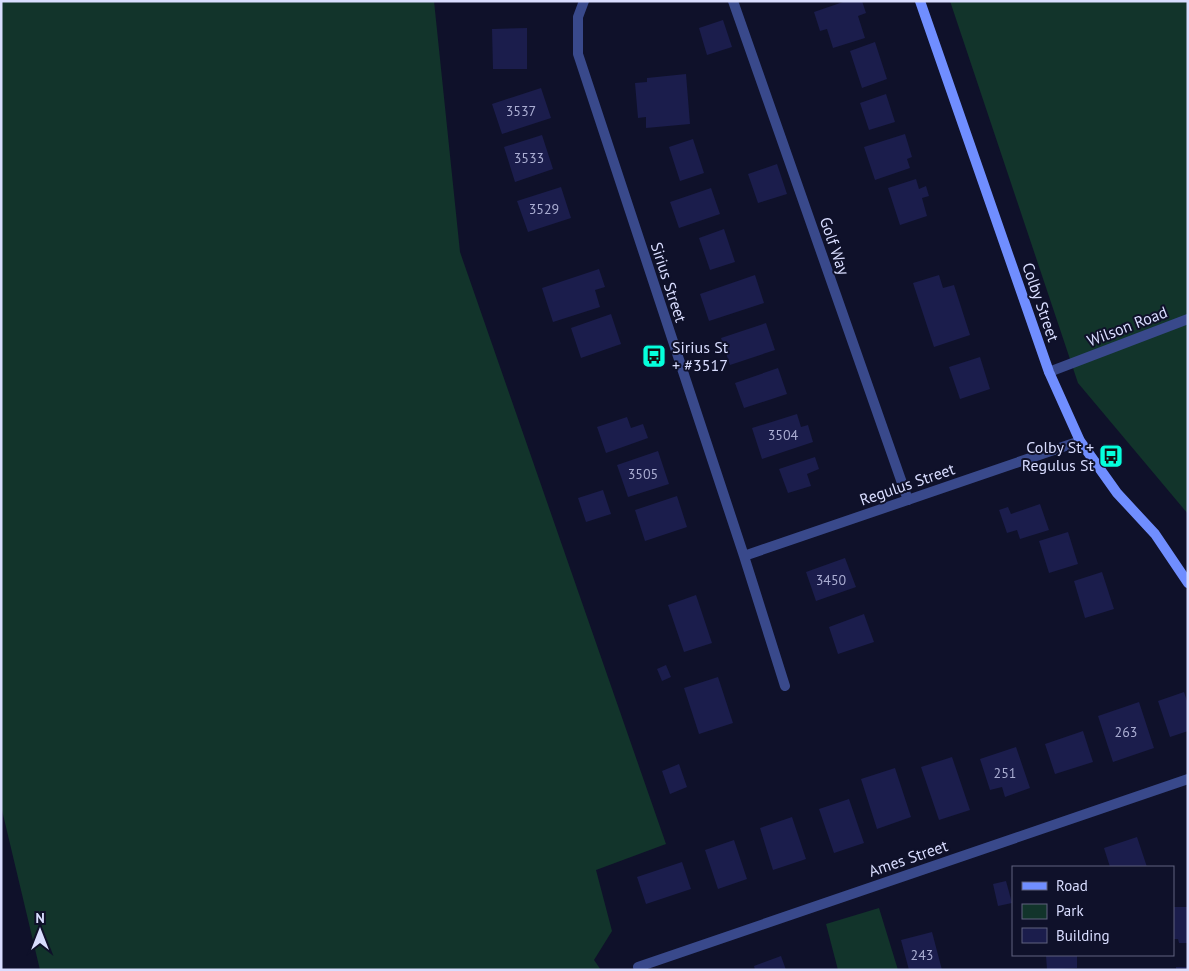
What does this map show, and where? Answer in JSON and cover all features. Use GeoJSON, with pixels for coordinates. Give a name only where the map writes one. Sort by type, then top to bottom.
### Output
{"type":"FeatureCollection","features":[{"type":"Feature","properties":{"kind":"street","name":"Sirius Street"},"geometry":{"type":"LineString","coordinates":[[584,1],[578,17],[578,54],[744,556],[784,686]]}},
{"type":"Feature","properties":{"kind":"street","name":"Golf Way"},"geometry":{"type":"LineString","coordinates":[[733,1],[908,500]]}},
{"type":"Feature","properties":{"kind":"street","name":"Colby Street"},"geometry":{"type":"LineString","coordinates":[[920,1],[1049,372],[1080,441],[1116,493],[1155,534],[1188,583]]}},
{"type":"Feature","properties":{"kind":"street","name":"Wilson Road"},"geometry":{"type":"LineString","coordinates":[[1049,372],[1188,319]]}},
{"type":"Feature","properties":{"kind":"street","name":"Regulus Street"},"geometry":{"type":"LineString","coordinates":[[744,556],[1080,441]]}},
{"type":"Feature","properties":{"kind":"street","name":"Ames Street"},"geometry":{"type":"LineString","coordinates":[[638,967],[1188,779]]}},
{"type":"Feature","properties":{"kind":"green space"},"geometry":{"type":"Polygon","coordinates":[[[1,1],[434,1],[460,252],[666,844],[596,870],[612,931],[594,960],[601,970],[40,970],[1,806],[1,1]]]}},
{"type":"Feature","properties":{"kind":"green space"},"geometry":{"type":"Polygon","coordinates":[[[950,1],[1188,1],[1188,514],[1078,383],[950,1]]]}},
{"type":"Feature","properties":{"kind":"green space"},"geometry":{"type":"Polygon","coordinates":[[[879,908],[898,970],[838,970],[826,924],[879,908]]]}},
{"type":"Feature","properties":{"kind":"building"},"geometry":{"type":"Polygon","coordinates":[[[846,1],[862,1],[866,13],[858,16],[865,38],[833,48],[827,29],[820,31],[814,12],[846,1]]]}},
{"type":"Feature","properties":{"kind":"building"},"geometry":{"type":"Polygon","coordinates":[[[723,20],[732,47],[707,55],[699,28],[723,20]]]}},
{"type":"Feature","properties":{"kind":"building"},"geometry":{"type":"Polygon","coordinates":[[[527,28],[527,69],[493,69],[492,29],[527,28]]]}},
{"type":"Feature","properties":{"kind":"building"},"geometry":{"type":"Polygon","coordinates":[[[875,42],[887,79],[862,88],[850,51],[875,42]]]}},
{"type":"Feature","properties":{"kind":"building"},"geometry":{"type":"Polygon","coordinates":[[[686,74],[690,124],[646,128],[646,117],[638,118],[635,83],[647,82],[647,78],[686,74]]]}},
{"type":"Feature","properties":{"kind":"building"},"geometry":{"type":"Polygon","coordinates":[[[541,88],[551,118],[502,134],[492,104],[541,88]]]}},
{"type":"Feature","properties":{"kind":"building"},"geometry":{"type":"Polygon","coordinates":[[[886,94],[895,122],[869,130],[860,103],[886,94]]]}},
{"type":"Feature","properties":{"kind":"building"},"geometry":{"type":"Polygon","coordinates":[[[905,134],[912,157],[907,159],[910,168],[875,180],[864,147],[905,134]]]}},
{"type":"Feature","properties":{"kind":"building"},"geometry":{"type":"Polygon","coordinates":[[[542,135],[553,169],[515,182],[504,147],[542,135]]]}},
{"type":"Feature","properties":{"kind":"building"},"geometry":{"type":"Polygon","coordinates":[[[693,139],[704,173],[680,181],[669,147],[693,139]]]}},
{"type":"Feature","properties":{"kind":"building"},"geometry":{"type":"Polygon","coordinates":[[[777,164],[787,194],[758,203],[748,174],[777,164]]]}},
{"type":"Feature","properties":{"kind":"building"},"geometry":{"type":"Polygon","coordinates":[[[916,179],[919,189],[926,186],[929,196],[922,198],[927,216],[900,225],[888,188],[916,179]]]}},
{"type":"Feature","properties":{"kind":"building"},"geometry":{"type":"Polygon","coordinates":[[[561,187],[571,218],[528,232],[517,201],[561,187]]]}},
{"type":"Feature","properties":{"kind":"building"},"geometry":{"type":"Polygon","coordinates":[[[711,188],[720,214],[679,228],[670,202],[711,188]]]}},
{"type":"Feature","properties":{"kind":"building"},"geometry":{"type":"Polygon","coordinates":[[[724,229],[735,262],[710,270],[699,238],[724,229]]]}},
{"type":"Feature","properties":{"kind":"building"},"geometry":{"type":"Polygon","coordinates":[[[599,269],[605,287],[595,290],[600,307],[553,322],[542,288],[599,269]]]}},
{"type":"Feature","properties":{"kind":"building"},"geometry":{"type":"Polygon","coordinates":[[[755,275],[764,303],[709,321],[700,294],[755,275]]]}},
{"type":"Feature","properties":{"kind":"building"},"geometry":{"type":"Polygon","coordinates":[[[939,275],[943,288],[954,285],[970,335],[934,347],[913,283],[939,275]]]}},
{"type":"Feature","properties":{"kind":"building"},"geometry":{"type":"Polygon","coordinates":[[[611,314],[621,344],[581,358],[571,328],[611,314]]]}},
{"type":"Feature","properties":{"kind":"building"},"geometry":{"type":"Polygon","coordinates":[[[766,323],[775,350],[730,365],[721,338],[766,323]]]}},
{"type":"Feature","properties":{"kind":"building"},"geometry":{"type":"Polygon","coordinates":[[[980,357],[990,389],[960,399],[949,367],[980,357]]]}},
{"type":"Feature","properties":{"kind":"building"},"geometry":{"type":"Polygon","coordinates":[[[778,368],[787,394],[744,408],[735,383],[778,368]]]}},
{"type":"Feature","properties":{"kind":"building"},"geometry":{"type":"Polygon","coordinates":[[[797,414],[801,427],[808,425],[813,442],[762,459],[752,428],[797,414]]]}},
{"type":"Feature","properties":{"kind":"building"},"geometry":{"type":"Polygon","coordinates":[[[627,417],[631,428],[643,424],[648,438],[606,453],[597,427],[627,417]]]}},
{"type":"Feature","properties":{"kind":"building"},"geometry":{"type":"Polygon","coordinates":[[[658,451],[669,484],[628,497],[617,465],[658,451]]]}},
{"type":"Feature","properties":{"kind":"building"},"geometry":{"type":"Polygon","coordinates":[[[815,457],[819,469],[807,474],[811,486],[788,493],[779,469],[815,457]]]}},
{"type":"Feature","properties":{"kind":"building"},"geometry":{"type":"Polygon","coordinates":[[[603,490],[611,514],[586,522],[578,498],[603,490]]]}},
{"type":"Feature","properties":{"kind":"building"},"geometry":{"type":"Polygon","coordinates":[[[677,496],[687,527],[645,541],[635,510],[677,496]]]}},
{"type":"Feature","properties":{"kind":"building"},"geometry":{"type":"Polygon","coordinates":[[[1040,504],[1049,530],[1020,539],[1017,530],[1007,533],[999,510],[1008,507],[1011,514],[1040,504]]]}},
{"type":"Feature","properties":{"kind":"building"},"geometry":{"type":"Polygon","coordinates":[[[1068,532],[1078,564],[1049,573],[1039,541],[1068,532]]]}},
{"type":"Feature","properties":{"kind":"building"},"geometry":{"type":"Polygon","coordinates":[[[845,558],[856,587],[816,601],[806,572],[845,558]]]}},
{"type":"Feature","properties":{"kind":"building"},"geometry":{"type":"Polygon","coordinates":[[[1102,572],[1114,609],[1085,618],[1074,581],[1102,572]]]}},
{"type":"Feature","properties":{"kind":"building"},"geometry":{"type":"Polygon","coordinates":[[[696,595],[712,643],[684,652],[668,605],[696,595]]]}},
{"type":"Feature","properties":{"kind":"building"},"geometry":{"type":"Polygon","coordinates":[[[864,614],[874,642],[838,654],[829,627],[864,614]]]}},
{"type":"Feature","properties":{"kind":"building"},"geometry":{"type":"Polygon","coordinates":[[[666,665],[671,677],[662,681],[657,669],[666,665]]]}},
{"type":"Feature","properties":{"kind":"building"},"geometry":{"type":"Polygon","coordinates":[[[718,677],[733,723],[699,734],[684,688],[718,677]]]}},
{"type":"Feature","properties":{"kind":"building"},"geometry":{"type":"Polygon","coordinates":[[[1184,692],[1188,704],[1188,731],[1170,737],[1158,701],[1184,692]]]}},
{"type":"Feature","properties":{"kind":"building"},"geometry":{"type":"Polygon","coordinates":[[[1139,702],[1154,748],[1113,762],[1098,716],[1139,702]]]}},
{"type":"Feature","properties":{"kind":"building"},"geometry":{"type":"Polygon","coordinates":[[[1083,731],[1093,762],[1055,774],[1045,744],[1083,731]]]}},
{"type":"Feature","properties":{"kind":"building"},"geometry":{"type":"Polygon","coordinates":[[[1016,747],[1030,788],[1005,797],[1002,787],[990,790],[980,759],[1016,747]]]}},
{"type":"Feature","properties":{"kind":"building"},"geometry":{"type":"Polygon","coordinates":[[[952,757],[970,810],[939,820],[921,767],[952,757]]]}},
{"type":"Feature","properties":{"kind":"building"},"geometry":{"type":"Polygon","coordinates":[[[679,764],[687,787],[670,794],[662,771],[679,764]]]}},
{"type":"Feature","properties":{"kind":"building"},"geometry":{"type":"Polygon","coordinates":[[[895,768],[911,817],[877,829],[861,779],[895,768]]]}},
{"type":"Feature","properties":{"kind":"building"},"geometry":{"type":"Polygon","coordinates":[[[849,799],[864,843],[834,853],[819,809],[849,799]]]}},
{"type":"Feature","properties":{"kind":"building"},"geometry":{"type":"Polygon","coordinates":[[[792,817],[806,859],[773,870],[760,828],[792,817]]]}},
{"type":"Feature","properties":{"kind":"building"},"geometry":{"type":"Polygon","coordinates":[[[1137,837],[1147,866],[1110,866],[1104,848],[1137,837]]]}},
{"type":"Feature","properties":{"kind":"building"},"geometry":{"type":"Polygon","coordinates":[[[734,840],[747,879],[718,889],[705,850],[734,840]]]}},
{"type":"Feature","properties":{"kind":"building"},"geometry":{"type":"Polygon","coordinates":[[[682,862],[691,889],[646,904],[637,877],[682,862]]]}},
{"type":"Feature","properties":{"kind":"building"},"geometry":{"type":"Polygon","coordinates":[[[1006,881],[1012,903],[998,906],[993,884],[1006,881]]]}},
{"type":"Feature","properties":{"kind":"building"},"geometry":{"type":"Polygon","coordinates":[[[1174,907],[1188,907],[1188,943],[1179,943],[1178,939],[1174,939],[1174,907]]]}},
{"type":"Feature","properties":{"kind":"building"},"geometry":{"type":"Polygon","coordinates":[[[932,932],[942,970],[909,970],[901,940],[932,932]]]}},
{"type":"Feature","properties":{"kind":"building"},"geometry":{"type":"Polygon","coordinates":[[[781,956],[786,970],[755,970],[754,966],[781,956]]]}},
{"type":"Feature","properties":{"kind":"building"},"geometry":{"type":"Polygon","coordinates":[[[1046,956],[1077,956],[1077,968],[1047,970],[1046,956]]]}},
{"type":"Feature","properties":{"kind":"building"},"geometry":{"type":"Polygon","coordinates":[[[1176,967],[1188,967],[1188,970],[1176,970],[1176,967]]]}},
{"type":"Feature","properties":{"kind":"place","name":"Sirius St + #3517"},"geometry":{"type":"Point","coordinates":[654,356]}},
{"type":"Feature","properties":{"kind":"place","name":"Colby St + Regulus St"},"geometry":{"type":"Point","coordinates":[1111,456]}}]}
